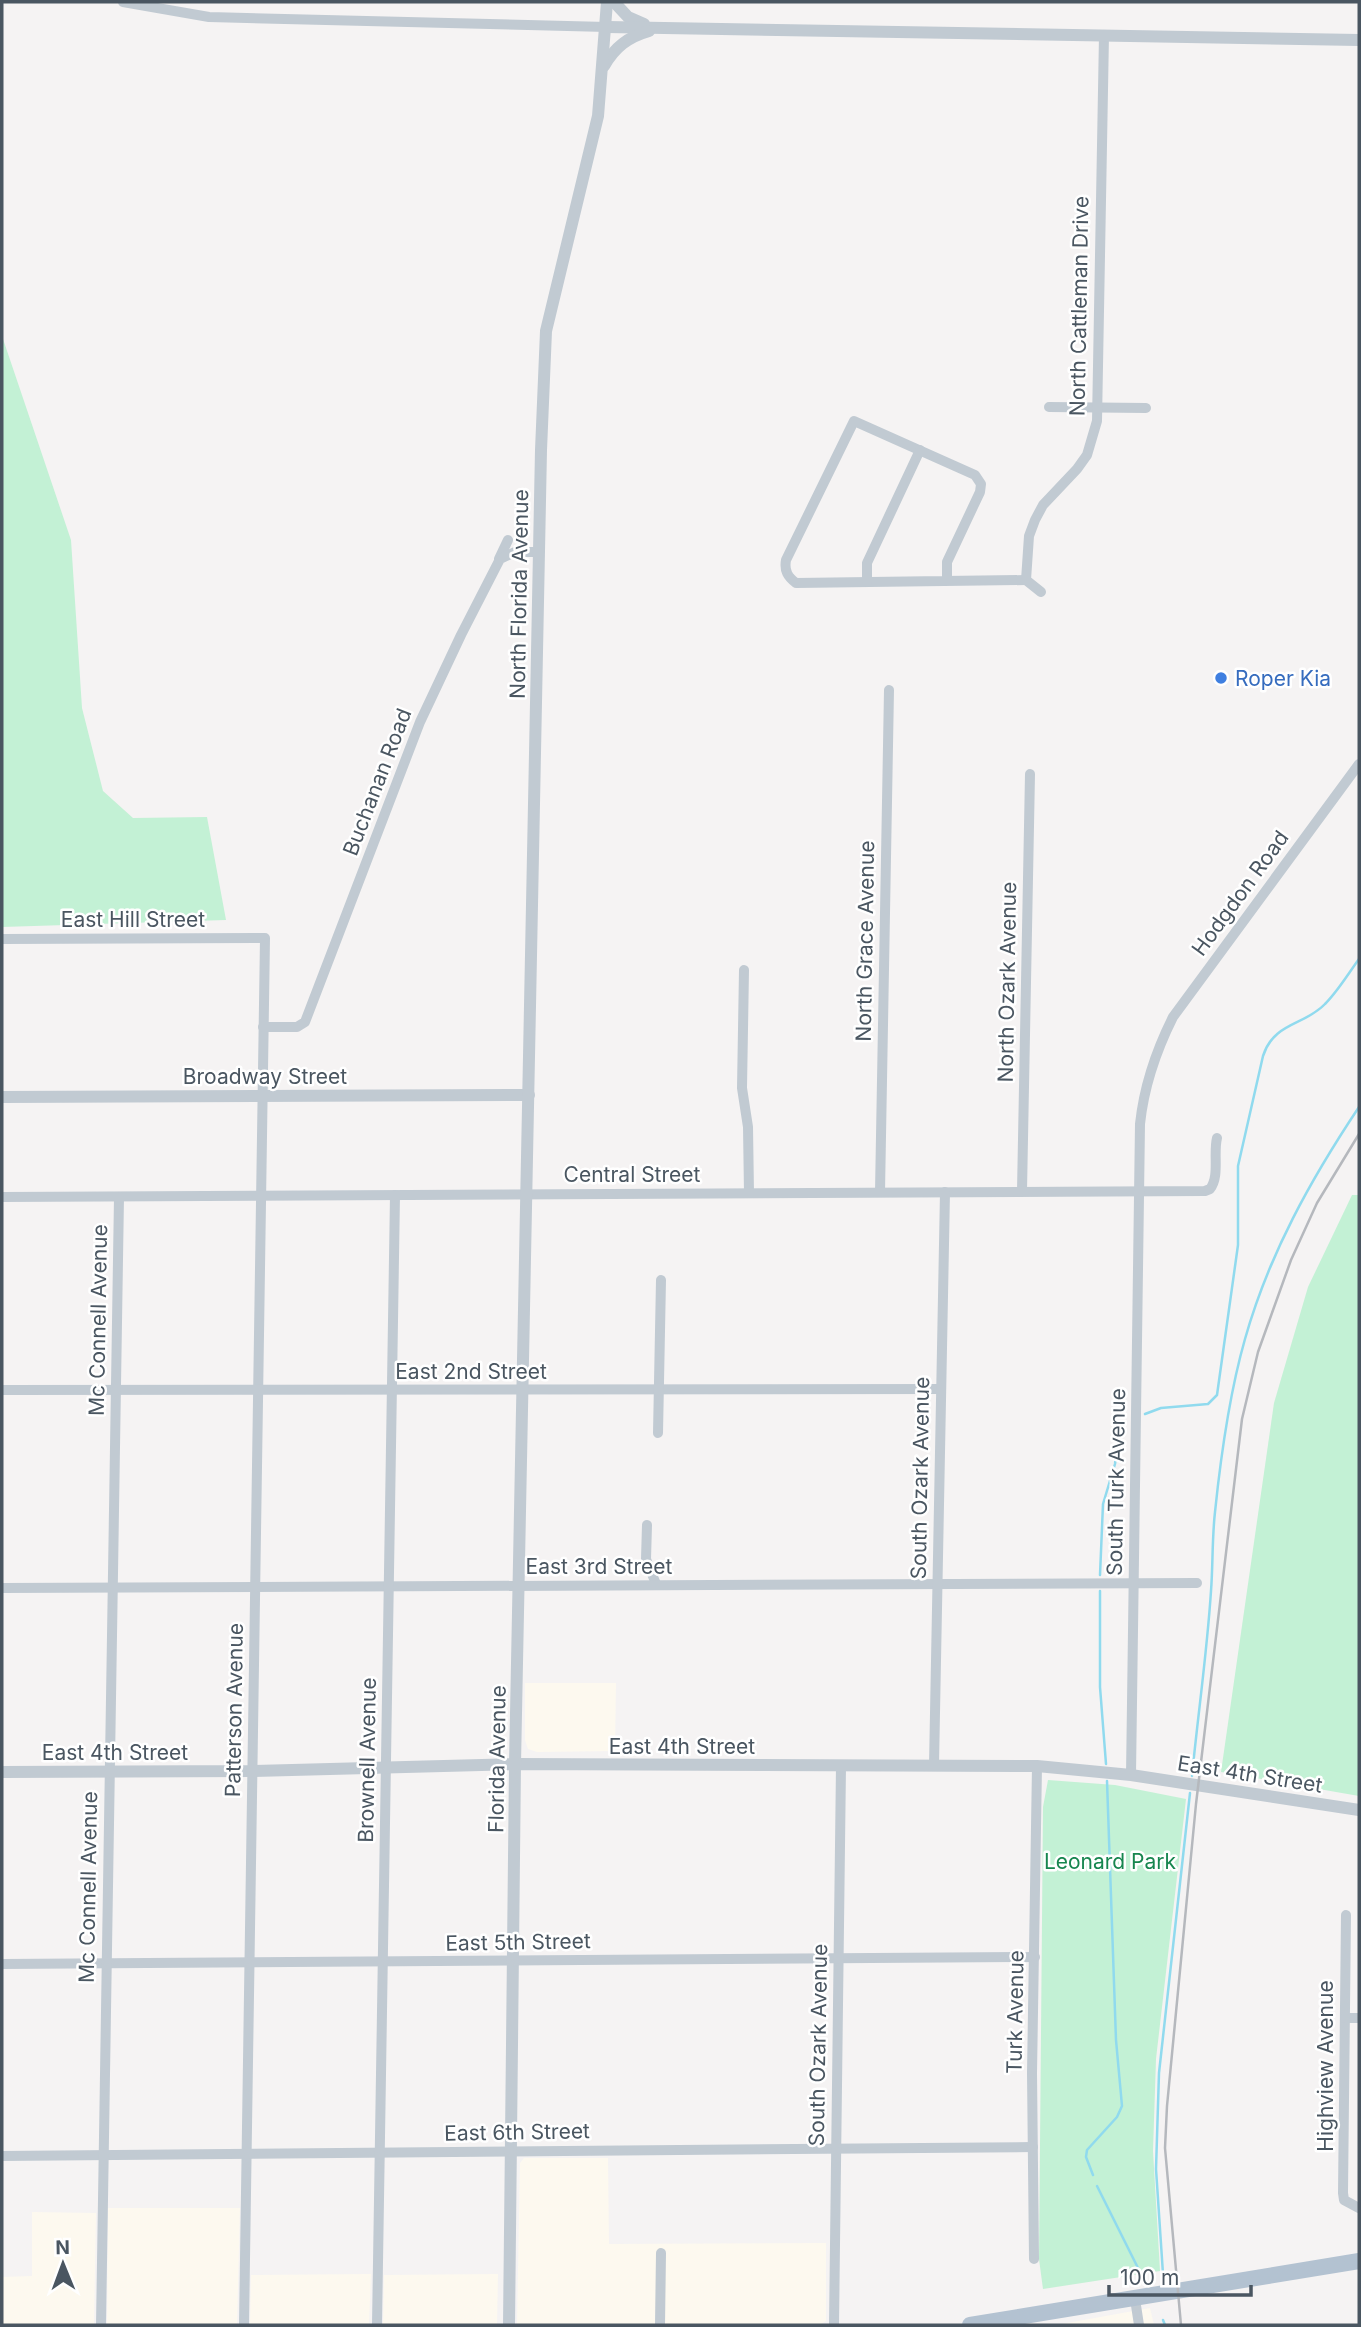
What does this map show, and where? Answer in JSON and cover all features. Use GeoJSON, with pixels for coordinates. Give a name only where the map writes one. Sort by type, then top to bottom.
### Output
{"type":"FeatureCollection","features":[{"type":"Feature","properties":{"kind":"main road"},"geometry":{"type":"LineString","coordinates":[[970,2325],[1359,2261]]}},
{"type":"Feature","properties":{"kind":"street"},"geometry":{"type":"LineString","coordinates":[[123,2],[209,16],[607,27],[1359,40]]}},
{"type":"Feature","properties":{"kind":"street","name":"North Florida Avenue"},"geometry":{"type":"LineString","coordinates":[[527,1194],[539,551],[546,331],[598,116],[607,2]]}},
{"type":"Feature","properties":{"kind":"street"},"geometry":{"type":"LineString","coordinates":[[614,2],[632,20],[665,28]]}},
{"type":"Feature","properties":{"kind":"street"},"geometry":{"type":"LineString","coordinates":[[603,69],[613,53],[626,41],[639,34],[665,28]]}},
{"type":"Feature","properties":{"kind":"street","name":"North Cattleman Drive"},"geometry":{"type":"LineString","coordinates":[[1026,580],[1029,536],[1035,520],[1043,505],[1077,470],[1093,440],[1097,408],[1104,35]]}},
{"type":"Feature","properties":{"kind":"street"},"geometry":{"type":"LineString","coordinates":[[1049,407],[1146,408]]}},
{"type":"Feature","properties":{"kind":"street"},"geometry":{"type":"LineString","coordinates":[[947,581],[947,562],[980,492],[981,484],[975,475],[854,421],[786,561],[786,572],[796,583],[1026,580],[1041,592]]}},
{"type":"Feature","properties":{"kind":"street"},"geometry":{"type":"LineString","coordinates":[[867,582],[867,563],[920,450]]}},
{"type":"Feature","properties":{"kind":"street"},"geometry":{"type":"LineString","coordinates":[[498,562],[508,540]]}},
{"type":"Feature","properties":{"kind":"street"},"geometry":{"type":"LineString","coordinates":[[498,562],[511,553],[539,551]]}},
{"type":"Feature","properties":{"kind":"street","name":"Buchanan Road"},"geometry":{"type":"LineString","coordinates":[[263,1027],[298,1027],[305,1022],[420,722],[498,562]]}},
{"type":"Feature","properties":{"kind":"street","name":"North Grace Avenue"},"geometry":{"type":"LineString","coordinates":[[880,1192],[889,690]]}},
{"type":"Feature","properties":{"kind":"street","name":"Hodgdon Road"},"geometry":{"type":"LineString","coordinates":[[1139,1190],[1142,1113],[1157,1049],[1172,1017],[1359,764]]}},
{"type":"Feature","properties":{"kind":"street","name":"North Ozark Avenue"},"geometry":{"type":"LineString","coordinates":[[1022,1191],[1030,774]]}},
{"type":"Feature","properties":{"kind":"street","name":"Patterson Avenue"},"geometry":{"type":"LineString","coordinates":[[244,2325],[265,938]]}},
{"type":"Feature","properties":{"kind":"street","name":"East Hill Street"},"geometry":{"type":"LineString","coordinates":[[2,939],[265,938]]}},
{"type":"Feature","properties":{"kind":"street"},"geometry":{"type":"LineString","coordinates":[[744,970],[742,1088],[748,1127],[749,1193]]}},
{"type":"Feature","properties":{"kind":"street","name":"Broadway Street"},"geometry":{"type":"LineString","coordinates":[[2,1097],[529,1095]]}},
{"type":"Feature","properties":{"kind":"street","name":"Central Street"},"geometry":{"type":"LineString","coordinates":[[2,1197],[1205,1191],[1210,1189],[1215,1178],[1214,1151],[1217,1138]]}},
{"type":"Feature","properties":{"kind":"street","name":"South Turk Avenue"},"geometry":{"type":"LineString","coordinates":[[1131,1775],[1139,1190]]}},
{"type":"Feature","properties":{"kind":"street","name":"South Ozark Avenue"},"geometry":{"type":"LineString","coordinates":[[934,1765],[945,1192]]}},
{"type":"Feature","properties":{"kind":"street","name":"Florida Avenue"},"geometry":{"type":"LineString","coordinates":[[509,2325],[515,1764],[527,1194]]}},
{"type":"Feature","properties":{"kind":"street","name":"Brownell Avenue"},"geometry":{"type":"LineString","coordinates":[[377,2325],[395,1195]]}},
{"type":"Feature","properties":{"kind":"street","name":"Mc Connell Avenue"},"geometry":{"type":"LineString","coordinates":[[101,2325],[119,1197]]}},
{"type":"Feature","properties":{"kind":"street"},"geometry":{"type":"LineString","coordinates":[[658,1433],[662,1280]]}},
{"type":"Feature","properties":{"kind":"street","name":"East 2nd Street"},"geometry":{"type":"LineString","coordinates":[[2,1390],[941,1389]]}},
{"type":"Feature","properties":{"kind":"street"},"geometry":{"type":"LineString","coordinates":[[647,1525],[646,1559],[656,1584]]}},
{"type":"Feature","properties":{"kind":"street","name":"East 3rd Street"},"geometry":{"type":"LineString","coordinates":[[2,1588],[1197,1583]]}},
{"type":"Feature","properties":{"kind":"street","name":"East 4th Street"},"geometry":{"type":"LineString","coordinates":[[2,1772],[515,1764],[1037,1766],[1131,1775],[1359,1810]]}},
{"type":"Feature","properties":{"kind":"street","name":"South Ozark Avenue"},"geometry":{"type":"LineString","coordinates":[[834,2325],[841,1766]]}},
{"type":"Feature","properties":{"kind":"street","name":"Turk Avenue"},"geometry":{"type":"LineString","coordinates":[[1034,2259],[1037,1766]]}},
{"type":"Feature","properties":{"kind":"street","name":"Highview Avenue"},"geometry":{"type":"LineString","coordinates":[[1346,1915],[1343,2193],[1344,2200],[1359,2208]]}},
{"type":"Feature","properties":{"kind":"street","name":"East 5th Street"},"geometry":{"type":"LineString","coordinates":[[2,1964],[1035,1957]]}},
{"type":"Feature","properties":{"kind":"street"},"geometry":{"type":"LineString","coordinates":[[1345,2018],[1359,2018]]}},
{"type":"Feature","properties":{"kind":"street","name":"East 6th Street"},"geometry":{"type":"LineString","coordinates":[[2,2156],[1033,2147]]}},
{"type":"Feature","properties":{"kind":"street"},"geometry":{"type":"LineString","coordinates":[[660,2253],[660,2325]]}},
{"type":"Feature","properties":{"kind":"street"},"geometry":{"type":"LineString","coordinates":[[1135,2299],[1139,2325]]}},
{"type":"Feature","properties":{"kind":"shaded area"},"geometry":{"type":"Polygon","coordinates":[[[525,1683],[616,1683],[615,1751],[537,1752],[528,1749],[525,1740],[525,1683]]]}},
{"type":"Feature","properties":{"kind":"shaded area"},"geometry":{"type":"Polygon","coordinates":[[[524,2158],[608,2158],[609,2244],[826,2243],[826,2321],[803,2325],[517,2325],[520,2163],[524,2158]]]}},
{"type":"Feature","properties":{"kind":"shaded area"},"geometry":{"type":"Polygon","coordinates":[[[108,2208],[240,2208],[237,2325],[107,2325],[108,2208]]]}},
{"type":"Feature","properties":{"kind":"shaded area"},"geometry":{"type":"Polygon","coordinates":[[[32,2212],[96,2213],[94,2325],[2,2325],[2,2277],[32,2276],[32,2212]]]}},
{"type":"Feature","properties":{"kind":"shaded area"},"geometry":{"type":"Polygon","coordinates":[[[371,2274],[369,2325],[250,2325],[251,2275],[371,2274]]]}},
{"type":"Feature","properties":{"kind":"shaded area"},"geometry":{"type":"Polygon","coordinates":[[[498,2274],[497,2325],[383,2325],[384,2275],[498,2274]]]}},
{"type":"Feature","properties":{"kind":"shaded area"},"geometry":{"type":"Polygon","coordinates":[[[1150,2308],[1154,2325],[1056,2325],[1150,2308]]]}},
{"type":"Feature","properties":{"kind":"green space"},"geometry":{"type":"Polygon","coordinates":[[[2,336],[71,540],[82,708],[103,791],[133,818],[207,817],[226,920],[2,927],[2,336]]]}},
{"type":"Feature","properties":{"kind":"green space"},"geometry":{"type":"Polygon","coordinates":[[[1352,1195],[1359,1195],[1359,1796],[1221,1772],[1274,1403],[1308,1287],[1352,1195]]]}},
{"type":"Feature","properties":{"kind":"green space","name":"Leonard Park"},"geometry":{"type":"Polygon","coordinates":[[[1048,1780],[1115,1785],[1186,1799],[1156,2059],[1153,2151],[1160,2271],[1043,2289],[1039,2259],[1043,1807],[1048,1780]]]}},
{"type":"Feature","properties":{"kind":"waterway"},"geometry":{"type":"LineString","coordinates":[[1145,1414],[1161,1408],[1208,1404],[1217,1395],[1238,1245],[1238,1166],[1263,1056],[1268,1045],[1282,1030],[1308,1017],[1325,1004],[1359,959]]}},
{"type":"Feature","properties":{"kind":"waterway"},"geometry":{"type":"LineString","coordinates":[[1192,1776],[1212,1581],[1217,1490],[1239,1360],[1255,1308],[1279,1247],[1308,1190],[1359,1107]]}},
{"type":"Feature","properties":{"kind":"waterway"},"geometry":{"type":"LineString","coordinates":[[1100,1575],[1103,1504],[1115,1464],[1119,1434],[1124,1428]]}},
{"type":"Feature","properties":{"kind":"waterway"},"geometry":{"type":"LineString","coordinates":[[1100,1591],[1100,1687],[1106,1764]]}},
{"type":"Feature","properties":{"kind":"waterway"},"geometry":{"type":"LineString","coordinates":[[1093,2175],[1086,2157],[1087,2150],[1117,2117],[1122,2106],[1116,2040],[1107,1781]]}},
{"type":"Feature","properties":{"kind":"waterway"},"geometry":{"type":"LineString","coordinates":[[1163,2274],[1156,2169],[1159,2073],[1190,1793]]}},
{"type":"Feature","properties":{"kind":"waterway"},"geometry":{"type":"LineString","coordinates":[[1097,2186],[1143,2278]]}},
{"type":"Feature","properties":{"kind":"waterway"},"geometry":{"type":"LineString","coordinates":[[1163,2320],[1165,2325]]}},
{"type":"Feature","properties":{"kind":"railway"},"geometry":{"type":"LineString","coordinates":[[1181,2325],[1165,2148],[1167,2106],[1196,1804],[1242,1419],[1258,1352],[1291,1260],[1317,1203],[1359,1134]]}},
{"type":"Feature","properties":{"kind":"place","name":"Roper Kia"},"geometry":{"type":"Point","coordinates":[1221,678]}}]}
